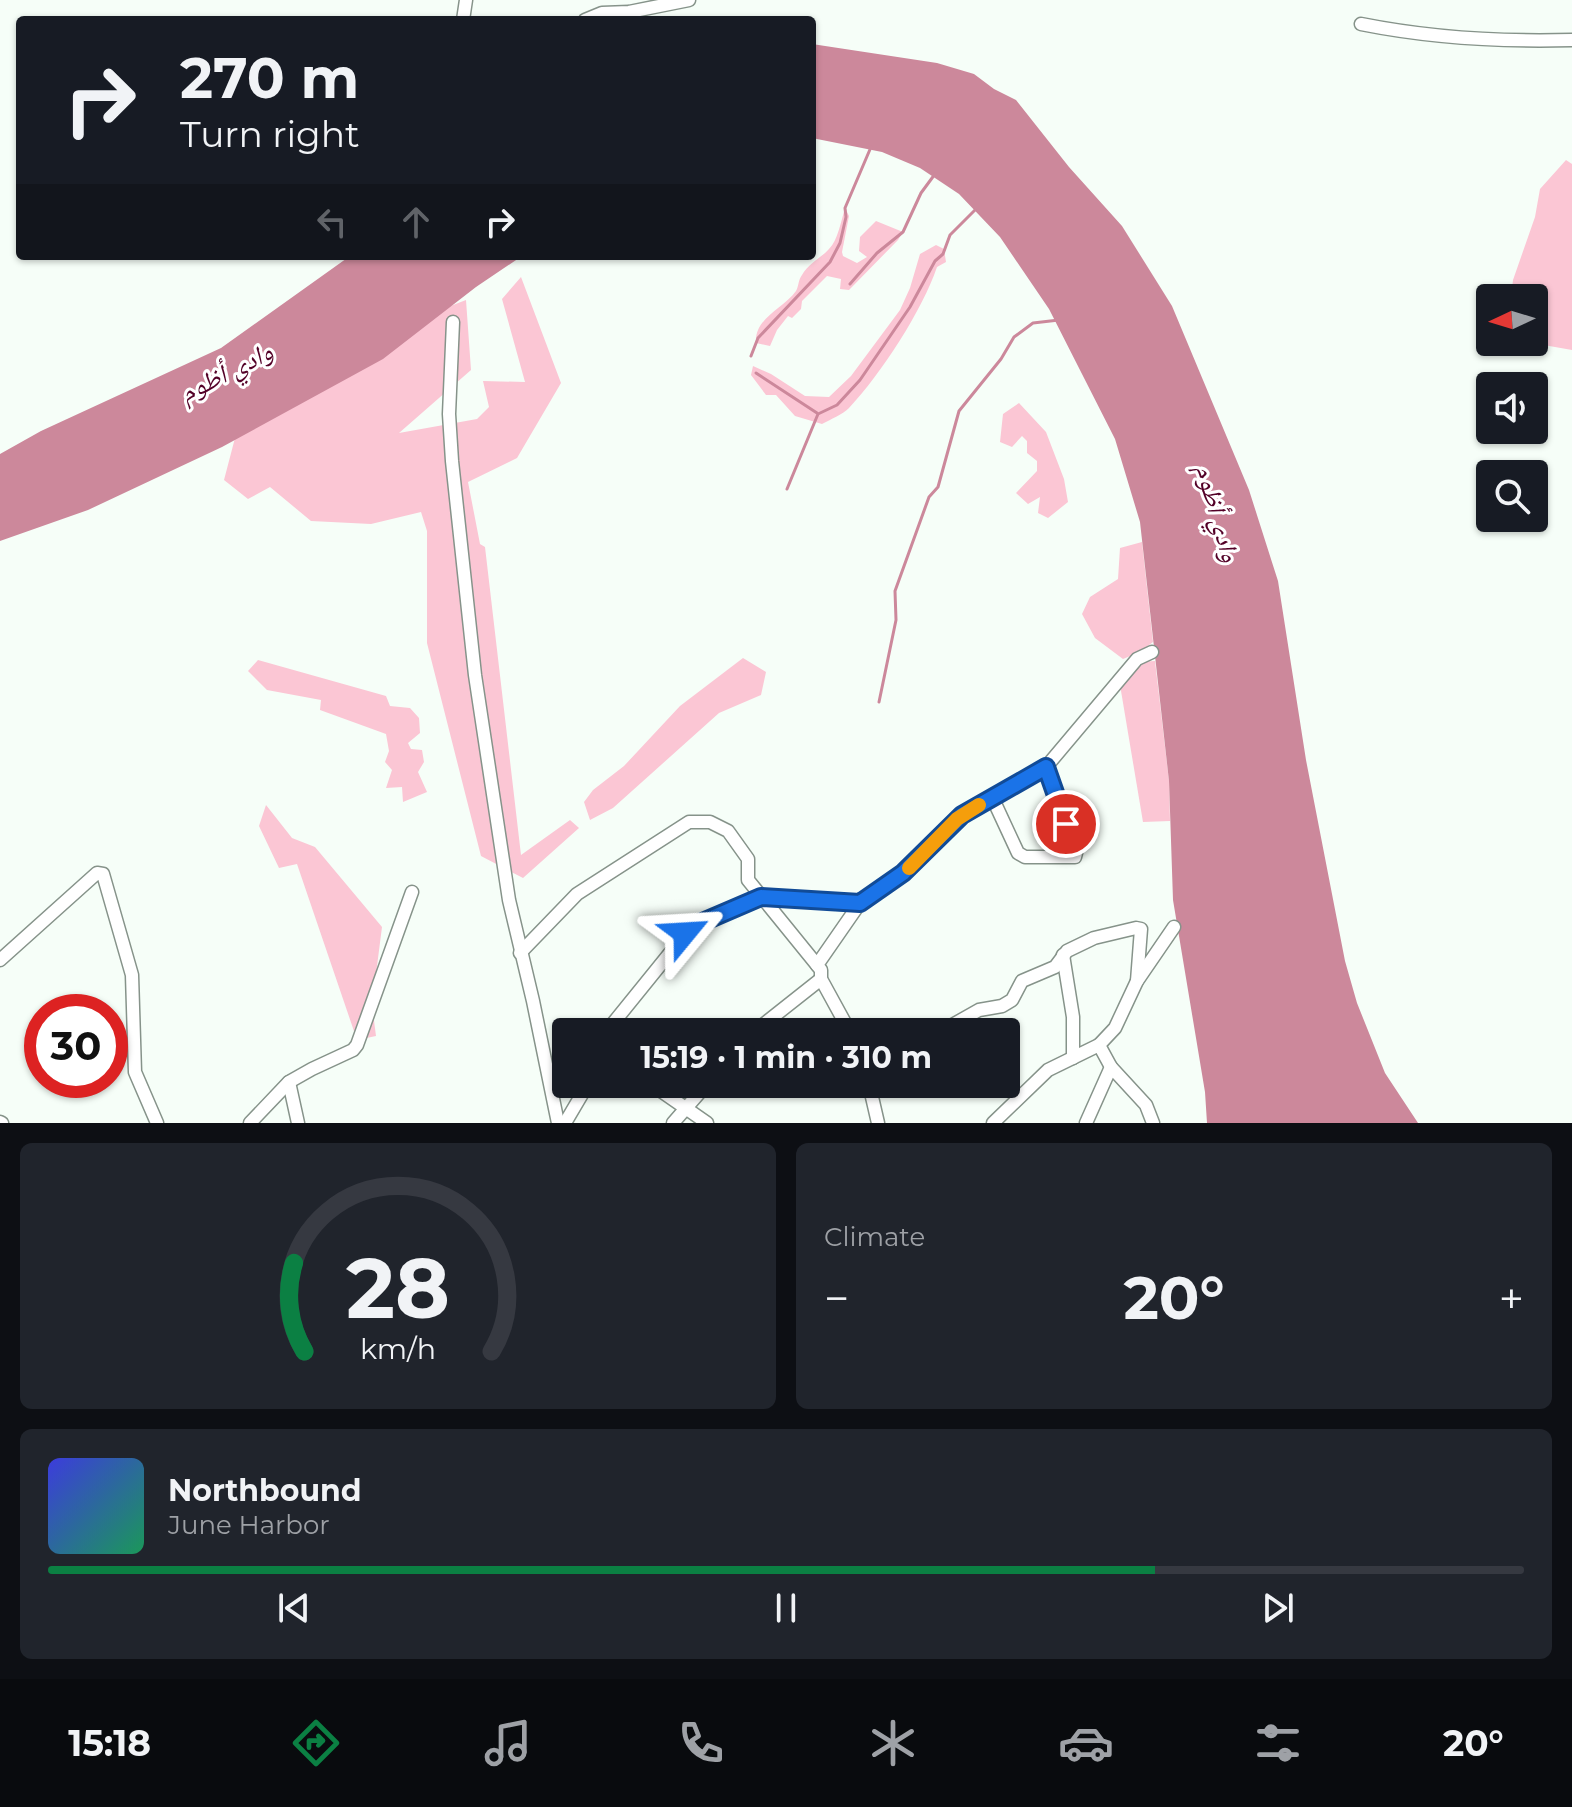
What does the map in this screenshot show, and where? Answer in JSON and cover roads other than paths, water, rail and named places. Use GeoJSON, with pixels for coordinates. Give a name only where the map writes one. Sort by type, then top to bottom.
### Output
{"type":"FeatureCollection","features":[{"type":"Feature","properties":{"kind":"street"},"geometry":{"type":"LineString","coordinates":[[595,16],[689,0]]}},
{"type":"Feature","properties":{"kind":"street"},"geometry":{"type":"LineString","coordinates":[[1361,24],[1421,36],[1572,40]]}},
{"type":"Feature","properties":{"kind":"street"},"geometry":{"type":"LineString","coordinates":[[453,322],[449,414],[475,675],[509,900],[558,1123]]}},
{"type":"Feature","properties":{"kind":"street"},"geometry":{"type":"LineString","coordinates":[[817,965],[860,903],[903,873],[962,815],[1046,767],[1137,659],[1152,652]]}},
{"type":"Feature","properties":{"kind":"street"},"geometry":{"type":"LineString","coordinates":[[992,797],[1018,853],[1025,857],[1075,857],[1046,767]]}},
{"type":"Feature","properties":{"kind":"street"},"geometry":{"type":"LineString","coordinates":[[520,953],[577,894],[689,822],[710,822],[728,831],[748,859],[748,880],[821,970],[821,979],[842,1018]]}},
{"type":"Feature","properties":{"kind":"street"},"geometry":{"type":"LineString","coordinates":[[0,960],[97,873],[103,874],[132,975],[135,1072],[157,1123]]}},
{"type":"Feature","properties":{"kind":"street"},"geometry":{"type":"LineString","coordinates":[[250,1123],[261,1117],[289,1082],[353,1050],[357,1045],[412,892]]}},
{"type":"Feature","properties":{"kind":"street"},"geometry":{"type":"LineString","coordinates":[[617,1018],[688,929],[761,897],[860,903]]}},
{"type":"Feature","properties":{"kind":"street"},"geometry":{"type":"LineString","coordinates":[[993,1123],[1041,1076],[1099,1045],[1115,1028],[1137,981],[1174,927]]}},
{"type":"Feature","properties":{"kind":"street"},"geometry":{"type":"LineString","coordinates":[[965,1018],[979,1010],[1002,1006],[1012,1000],[1022,981],[1055,967],[1063,955],[1094,938],[1130,929],[1141,929],[1137,981]]}},
{"type":"Feature","properties":{"kind":"street"},"geometry":{"type":"LineString","coordinates":[[1063,955],[1073,1017],[1073,1058]]}},
{"type":"Feature","properties":{"kind":"street"},"geometry":{"type":"LineString","coordinates":[[772,1018],[821,979]]}},
{"type":"Feature","properties":{"kind":"street"},"geometry":{"type":"LineString","coordinates":[[1099,1045],[1111,1067],[1146,1105],[1153,1123]]}},
{"type":"Feature","properties":{"kind":"street"},"geometry":{"type":"LineString","coordinates":[[1086,1123],[1111,1067]]}},
{"type":"Feature","properties":{"kind":"street"},"geometry":{"type":"LineString","coordinates":[[289,1082],[298,1123]]}},
{"type":"Feature","properties":{"kind":"street"},"geometry":{"type":"LineString","coordinates":[[565,1123],[580,1098]]}},
{"type":"Feature","properties":{"kind":"street"},"geometry":{"type":"LineString","coordinates":[[672,1098],[707,1123]]}},
{"type":"Feature","properties":{"kind":"street"},"geometry":{"type":"LineString","coordinates":[[673,1123],[694,1098]]}},
{"type":"Feature","properties":{"kind":"street"},"geometry":{"type":"LineString","coordinates":[[872,1098],[878,1123]]}},
{"type":"Feature","properties":{"kind":"water","name":"وادي أظوم"},"geometry":{"type":"Polygon","coordinates":[[[816,45],[937,63],[974,74],[1016,100],[1069,167],[1122,226],[1172,306],[1249,490],[1278,581],[1306,760],[1345,961],[1357,1003],[1385,1073],[1418,1123],[1207,1123],[1205,1092],[1173,900],[1169,781],[1140,522],[1115,439],[1049,309],[1000,237],[959,194],[920,168],[882,152],[816,139],[816,45]]]}},
{"type":"Feature","properties":{"kind":"water","name":"وادي أظوم"},"geometry":{"type":"Polygon","coordinates":[[[344,260],[516,260],[383,359],[222,447],[88,510],[0,541],[0,454],[41,431],[221,348],[344,260]]]}},
{"type":"Feature","properties":{"kind":"waterway"},"geometry":{"type":"LineString","coordinates":[[751,356],[758,338],[830,262],[840,243],[845,208],[871,147]]}},
{"type":"Feature","properties":{"kind":"waterway"},"geometry":{"type":"LineString","coordinates":[[850,284],[877,253],[903,232],[921,193],[935,174]]}},
{"type":"Feature","properties":{"kind":"waterway"},"geometry":{"type":"LineString","coordinates":[[787,489],[818,414],[837,405],[860,380],[910,307],[935,261],[943,254],[950,235],[975,210]]}},
{"type":"Feature","properties":{"kind":"waterway"},"geometry":{"type":"LineString","coordinates":[[879,702],[896,620],[895,591],[929,497],[938,487],[959,411],[1001,359],[1014,337],[1033,323],[1059,320]]}},
{"type":"Feature","properties":{"kind":"waterway"},"geometry":{"type":"LineString","coordinates":[[756,373],[817,413]]}}]}
